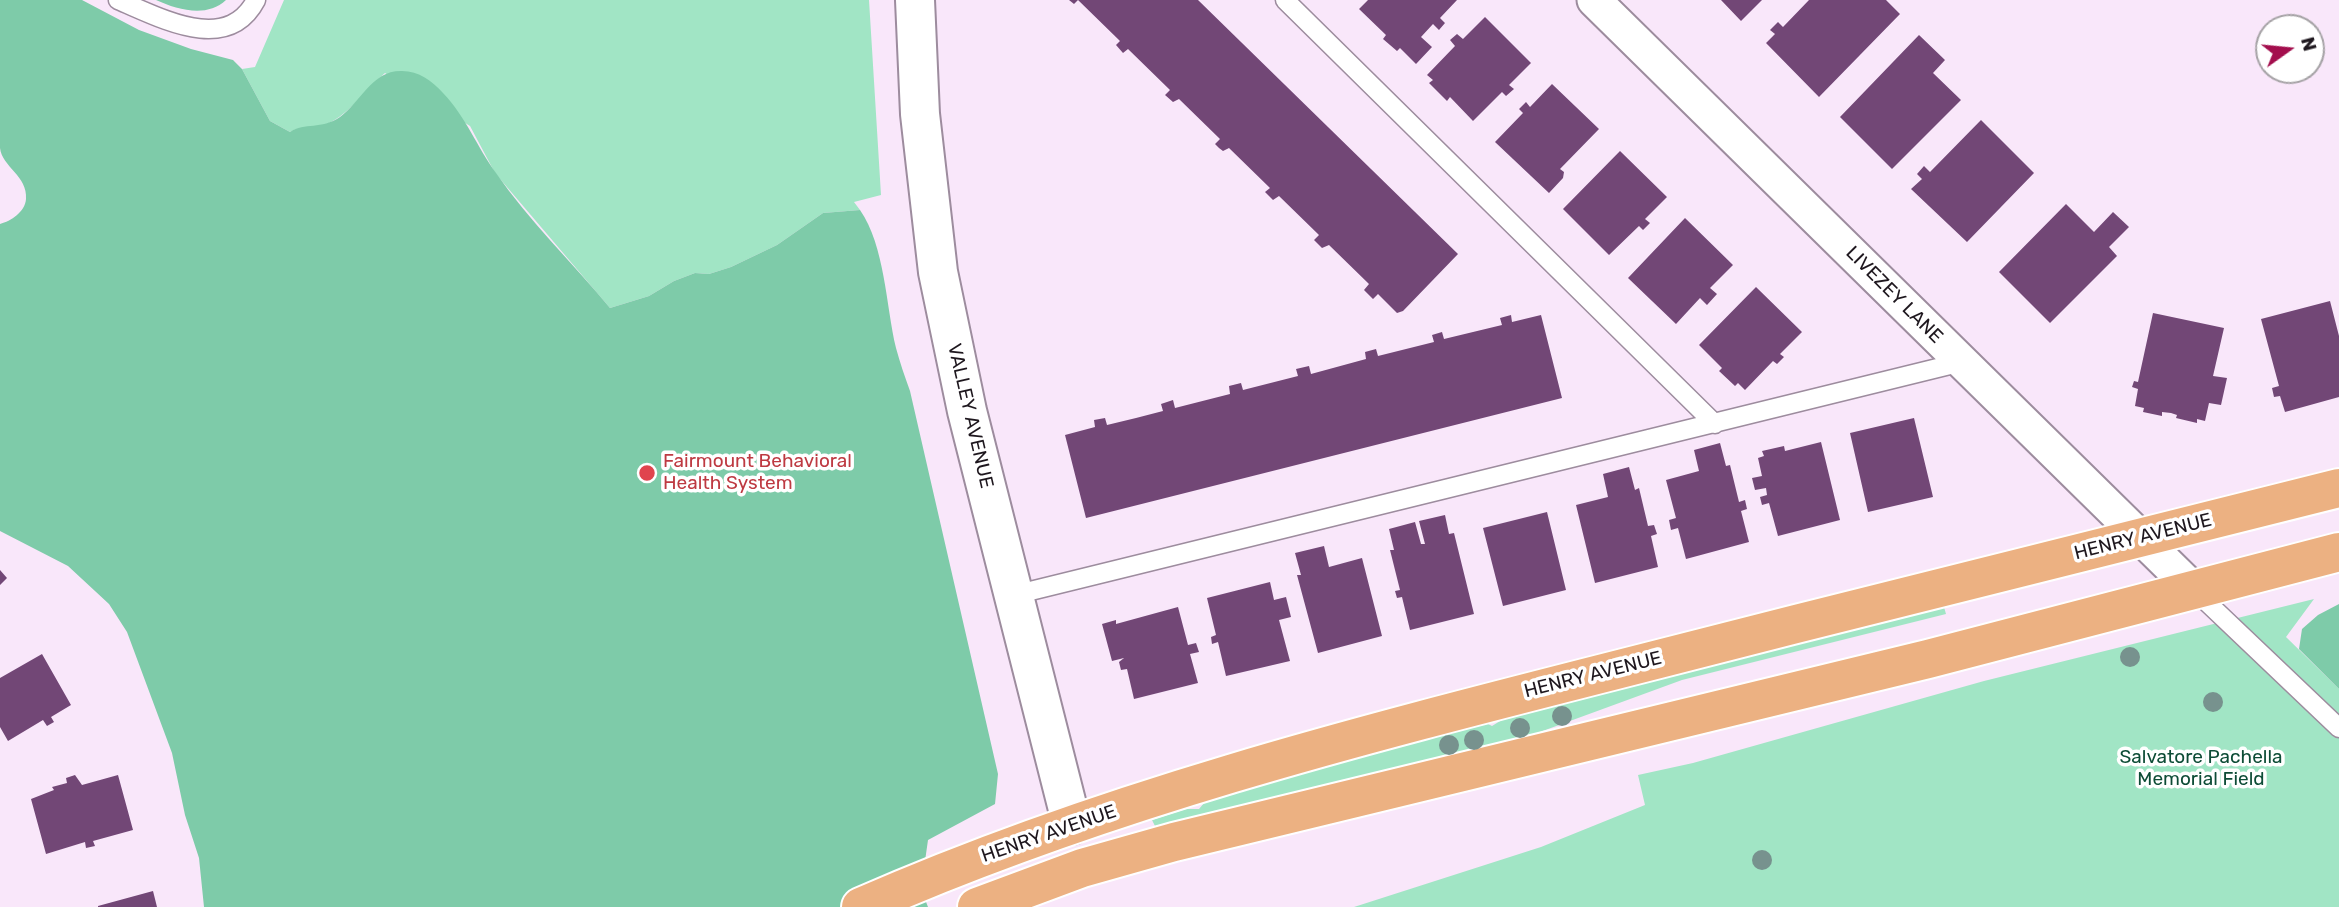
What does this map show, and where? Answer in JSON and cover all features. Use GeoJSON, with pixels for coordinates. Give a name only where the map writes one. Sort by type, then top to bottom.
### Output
{"type":"FeatureCollection","features":[{"type":"Feature","properties":{"kind":"main road","name":"HENRY AVENUE"},"geometry":{"type":"LineString","coordinates":[[861,907],[994,852],[1318,747],[2339,488]]}},
{"type":"Feature","properties":{"kind":"main road"},"geometry":{"type":"LineString","coordinates":[[993,901],[1082,868],[1174,842],[1481,769],[2339,552]]}},
{"type":"Feature","properties":{"kind":"street","name":"VALLEY AVENUE"},"geometry":{"type":"LineString","coordinates":[[915,0],[920,114],[938,272],[967,411],[1072,825]]}},
{"type":"Feature","properties":{"kind":"street","name":"LIVEZEY LANE"},"geometry":{"type":"LineString","coordinates":[[1594,0],[2194,590]]}},
{"type":"Feature","properties":{"kind":"lane"},"geometry":{"type":"LineString","coordinates":[[118,0],[178,25],[204,30],[238,24],[256,0]]}},
{"type":"Feature","properties":{"kind":"lane"},"geometry":{"type":"LineString","coordinates":[[1285,0],[1715,424]]}},
{"type":"Feature","properties":{"kind":"lane"},"geometry":{"type":"LineString","coordinates":[[1014,596],[1962,362]]}},
{"type":"Feature","properties":{"kind":"lane"},"geometry":{"type":"LineString","coordinates":[[2194,590],[2339,729]]}},
{"type":"Feature","properties":{"kind":"green space","name":"Fairmount Behavioral Health System"},"geometry":{"type":"Polygon","coordinates":[[[0,0],[82,0],[139,30],[191,49],[233,60],[242,69],[270,121],[290,132],[340,117],[375,81],[392,72],[408,71],[420,75],[451,102],[509,191],[610,308],[649,296],[674,281],[695,273],[709,274],[731,267],[777,245],[823,213],[860,210],[880,258],[896,348],[910,391],[998,774],[995,804],[928,840],[921,889],[928,907],[204,907],[199,858],[185,815],[172,753],[127,632],[109,604],[68,566],[0,531],[0,224],[9,221],[23,208],[26,191],[5,161],[0,148],[0,0]]]}},
{"type":"Feature","properties":{"kind":"green space"},"geometry":{"type":"Polygon","coordinates":[[[156,0],[226,0],[218,6],[201,11],[174,7],[156,0]]]}},
{"type":"Feature","properties":{"kind":"green space"},"geometry":{"type":"Polygon","coordinates":[[[284,0],[869,0],[881,195],[854,202],[860,210],[823,213],[777,245],[731,267],[709,274],[695,273],[674,281],[649,296],[610,308],[495,173],[470,126],[385,73],[340,117],[322,126],[290,132],[270,121],[242,69],[255,67],[284,0]]]}},
{"type":"Feature","properties":{"kind":"green space","name":"Salvatore Pachella Memorial Field"},"geometry":{"type":"Polygon","coordinates":[[[2314,599],[2286,637],[2339,689],[2339,907],[1354,907],[1541,847],[1645,805],[1638,775],[1693,763],[1984,681],[2314,599]]]}},
{"type":"Feature","properties":{"kind":"green space"},"geometry":{"type":"Polygon","coordinates":[[[2339,604],[2339,689],[2299,649],[2302,629],[2318,615],[2339,604]]]}},
{"type":"Feature","properties":{"kind":"green space"},"geometry":{"type":"Polygon","coordinates":[[[1944,607],[1946,614],[1682,680],[1529,736],[1155,826],[1152,820],[1186,809],[1199,809],[1204,803],[1367,754],[1486,723],[1492,726],[1505,718],[1944,607]]]}},
{"type":"Feature","properties":{"kind":"building"},"geometry":{"type":"Polygon","coordinates":[[[1078,0],[1198,0],[1458,254],[1403,311],[1397,313],[1378,294],[1373,299],[1364,290],[1369,284],[1329,245],[1322,248],[1314,240],[1319,235],[1279,196],[1273,200],[1265,192],[1270,188],[1229,148],[1223,151],[1219,148],[1215,144],[1220,139],[1179,99],[1173,102],[1165,95],[1170,90],[1128,49],[1123,53],[1116,45],[1120,41],[1078,0]]]}},
{"type":"Feature","properties":{"kind":"building"},"geometry":{"type":"Polygon","coordinates":[[[1368,0],[1457,0],[1440,18],[1445,23],[1439,30],[1433,24],[1421,37],[1432,47],[1416,64],[1400,48],[1397,51],[1383,39],[1386,35],[1359,9],[1368,0]]]}},
{"type":"Feature","properties":{"kind":"building"},"geometry":{"type":"Polygon","coordinates":[[[1721,0],[1762,0],[1741,21],[1721,0]]]}},
{"type":"Feature","properties":{"kind":"building"},"geometry":{"type":"Polygon","coordinates":[[[1809,0],[1886,0],[1900,14],[1819,97],[1766,43],[1775,34],[1770,30],[1778,22],[1783,27],[1809,0]]]}},
{"type":"Feature","properties":{"kind":"building"},"geometry":{"type":"Polygon","coordinates":[[[1485,17],[1531,63],[1509,85],[1514,89],[1506,96],[1502,92],[1473,121],[1450,97],[1447,101],[1429,83],[1433,80],[1427,75],[1455,46],[1450,40],[1457,34],[1463,39],[1485,17]]]}},
{"type":"Feature","properties":{"kind":"building"},"geometry":{"type":"Polygon","coordinates":[[[1919,35],[1945,60],[1933,73],[1961,100],[1892,169],[1840,117],[1919,35]]]}},
{"type":"Feature","properties":{"kind":"building"},"geometry":{"type":"Polygon","coordinates":[[[1552,84],[1599,129],[1560,169],[1564,172],[1563,178],[1549,193],[1495,142],[1523,113],[1519,109],[1526,102],[1530,107],[1552,84]]]}},
{"type":"Feature","properties":{"kind":"building"},"geometry":{"type":"Polygon","coordinates":[[[1981,120],[2034,173],[1967,242],[1911,189],[1922,179],[1917,174],[1924,166],[1930,172],[1981,120]]]}},
{"type":"Feature","properties":{"kind":"building"},"geometry":{"type":"Polygon","coordinates":[[[1620,151],[1667,197],[1645,219],[1650,223],[1643,230],[1639,226],[1609,255],[1563,209],[1620,151]]]}},
{"type":"Feature","properties":{"kind":"building"},"geometry":{"type":"Polygon","coordinates":[[[2066,204],[2094,232],[2113,212],[2129,227],[2109,247],[2117,256],[2050,323],[1999,272],[2066,204]]]}},
{"type":"Feature","properties":{"kind":"building"},"geometry":{"type":"Polygon","coordinates":[[[1685,218],[1733,265],[1710,288],[1717,294],[1707,305],[1700,298],[1676,324],[1628,278],[1685,218]]]}},
{"type":"Feature","properties":{"kind":"building"},"geometry":{"type":"Polygon","coordinates":[[[1756,287],[1802,332],[1780,354],[1784,357],[1777,364],[1773,361],[1745,390],[1738,383],[1735,386],[1719,371],[1722,368],[1699,345],[1756,287]]]}},
{"type":"Feature","properties":{"kind":"building"},"geometry":{"type":"Polygon","coordinates":[[[2330,301],[2339,336],[2339,397],[2285,412],[2280,396],[2274,397],[2272,388],[2279,386],[2261,319],[2330,301]]]}},
{"type":"Feature","properties":{"kind":"building"},"geometry":{"type":"Polygon","coordinates":[[[2153,313],[2224,328],[2213,376],[2227,378],[2221,405],[2209,403],[2205,421],[2197,419],[2197,423],[2176,418],[2177,415],[2171,413],[2162,412],[2162,416],[2143,412],[2144,408],[2135,406],[2138,389],[2132,387],[2134,381],[2138,382],[2153,313]]]}},
{"type":"Feature","properties":{"kind":"building"},"geometry":{"type":"Polygon","coordinates":[[[1511,315],[1512,322],[1541,315],[1562,398],[1086,518],[1065,435],[1095,427],[1094,420],[1105,418],[1107,425],[1136,418],[1163,411],[1161,404],[1173,400],[1175,408],[1230,394],[1229,386],[1241,383],[1243,390],[1298,376],[1296,369],[1309,366],[1311,374],[1366,359],[1365,352],[1376,349],[1378,356],[1434,342],[1432,335],[1442,332],[1444,339],[1502,325],[1500,318],[1511,315]]]}},
{"type":"Feature","properties":{"kind":"building"},"geometry":{"type":"Polygon","coordinates":[[[1914,418],[1933,497],[1868,512],[1850,433],[1914,418]]]}},
{"type":"Feature","properties":{"kind":"building"},"geometry":{"type":"Polygon","coordinates":[[[1821,442],[1840,520],[1778,536],[1769,503],[1762,505],[1760,497],[1767,495],[1766,488],[1755,490],[1752,478],[1762,476],[1758,458],[1764,456],[1762,451],[1784,446],[1785,451],[1821,442]]]}},
{"type":"Feature","properties":{"kind":"building"},"geometry":{"type":"Polygon","coordinates":[[[1720,443],[1726,466],[1730,465],[1739,502],[1745,500],[1747,509],[1741,511],[1749,542],[1686,559],[1678,528],[1671,530],[1669,520],[1676,518],[1666,480],[1699,471],[1694,450],[1720,443]]]}},
{"type":"Feature","properties":{"kind":"building"},"geometry":{"type":"Polygon","coordinates":[[[1629,467],[1635,490],[1639,488],[1648,526],[1654,525],[1657,534],[1651,536],[1658,567],[1595,583],[1576,505],[1608,497],[1603,474],[1629,467]]]}},
{"type":"Feature","properties":{"kind":"building"},"geometry":{"type":"Polygon","coordinates":[[[1547,512],[1566,590],[1503,606],[1483,528],[1547,512]]]}},
{"type":"Feature","properties":{"kind":"building"},"geometry":{"type":"Polygon","coordinates":[[[1445,515],[1449,534],[1454,533],[1474,614],[1410,630],[1402,597],[1397,598],[1395,591],[1400,590],[1390,550],[1394,550],[1389,529],[1415,522],[1421,544],[1425,544],[1419,521],[1445,515]]]}},
{"type":"Feature","properties":{"kind":"building"},"geometry":{"type":"Polygon","coordinates":[[[1324,546],[1329,567],[1362,558],[1382,636],[1318,653],[1297,575],[1301,575],[1295,553],[1324,546]]]}},
{"type":"Feature","properties":{"kind":"building"},"geometry":{"type":"Polygon","coordinates":[[[0,570],[7,578],[0,585],[0,570]]]}},
{"type":"Feature","properties":{"kind":"building"},"geometry":{"type":"Polygon","coordinates":[[[1270,582],[1274,600],[1286,597],[1291,617],[1279,620],[1290,661],[1226,676],[1218,642],[1212,644],[1211,637],[1216,635],[1207,598],[1270,582]]]}},
{"type":"Feature","properties":{"kind":"building"},"geometry":{"type":"Polygon","coordinates":[[[1178,607],[1188,645],[1196,643],[1199,652],[1190,654],[1198,683],[1134,699],[1127,669],[1121,670],[1119,662],[1124,658],[1112,661],[1102,624],[1116,620],[1116,624],[1178,607]]]}},
{"type":"Feature","properties":{"kind":"building"},"geometry":{"type":"Polygon","coordinates":[[[42,654],[71,705],[51,717],[54,722],[47,726],[43,720],[8,741],[0,727],[0,678],[42,654]]]}},
{"type":"Feature","properties":{"kind":"building"},"geometry":{"type":"Polygon","coordinates":[[[75,775],[82,785],[118,775],[133,830],[93,841],[95,846],[86,848],[85,842],[46,854],[31,799],[54,790],[52,787],[67,783],[66,778],[75,775]]]}},
{"type":"Feature","properties":{"kind":"building"},"geometry":{"type":"Polygon","coordinates":[[[153,891],[157,907],[98,907],[98,906],[153,891]]]}},
{"type":"Feature","properties":{"kind":"place","name":"Fairmount Behavioral Health System"},"geometry":{"type":"Point","coordinates":[647,473]}}]}
